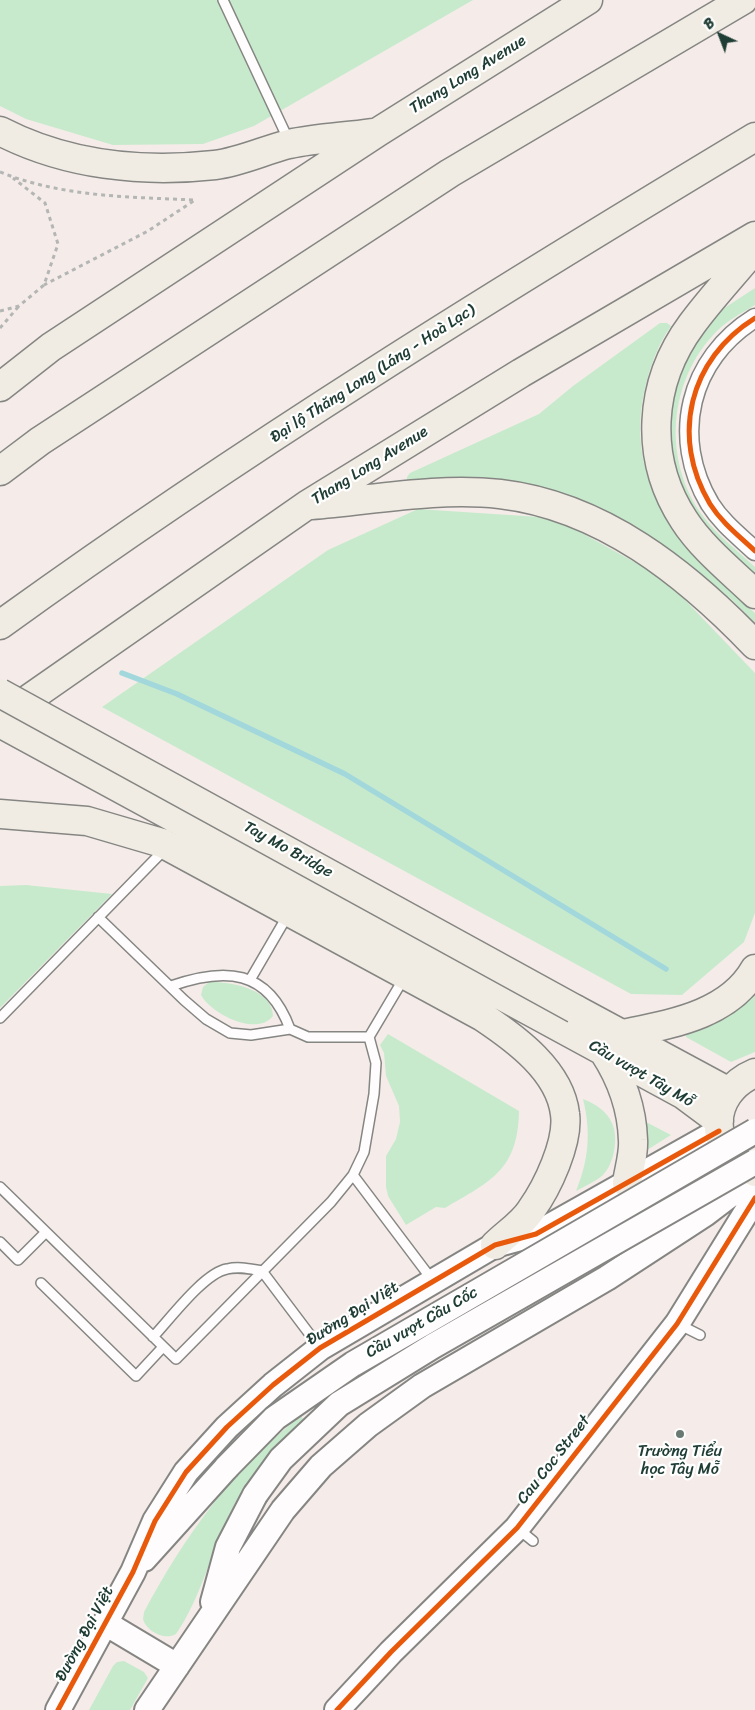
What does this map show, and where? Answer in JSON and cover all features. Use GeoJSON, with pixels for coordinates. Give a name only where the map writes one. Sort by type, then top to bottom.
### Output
{"type":"FeatureCollection","features":[{"type":"Feature","properties":{"kind":"main road","name":"Thang Long Avenue"},"geometry":{"type":"LineString","coordinates":[[0,387],[51,347],[378,132],[588,0]]}},
{"type":"Feature","properties":{"kind":"main road"},"geometry":{"type":"LineString","coordinates":[[0,471],[49,436],[450,173],[743,0]]}},
{"type":"Feature","properties":{"kind":"main road"},"geometry":{"type":"LineString","coordinates":[[0,131],[23,143],[81,160],[144,168],[217,164],[290,144],[378,132]]}},
{"type":"Feature","properties":{"kind":"main road","name":"Đại lộ Thăng Long (Láng - Hoà Lạc)"},"geometry":{"type":"LineString","coordinates":[[0,624],[119,539],[521,278],[755,137]]}},
{"type":"Feature","properties":{"kind":"main road","name":"Thang Long Avenue"},"geometry":{"type":"LineString","coordinates":[[0,719],[307,505],[522,373],[755,236]]}},
{"type":"Feature","properties":{"kind":"main road"},"geometry":{"type":"LineString","coordinates":[[755,248],[691,325],[675,353],[658,404],[656,428],[657,460],[666,489],[684,522],[709,550],[755,594]]}},
{"type":"Feature","properties":{"kind":"main road"},"geometry":{"type":"LineString","coordinates":[[307,505],[458,493],[499,494],[534,500],[571,512],[613,530],[644,549],[695,587],[755,645]]}},
{"type":"Feature","properties":{"kind":"main road","name":"Tay Mo Bridge"},"geometry":{"type":"LineString","coordinates":[[0,693],[569,1019]]}},
{"type":"Feature","properties":{"kind":"main road","name":"Tay Mo Bridge"},"geometry":{"type":"LineString","coordinates":[[0,723],[569,1019]]}},
{"type":"Feature","properties":{"kind":"main road"},"geometry":{"type":"LineString","coordinates":[[0,814],[87,821],[168,846],[483,1017],[514,1037],[550,1078],[560,1096],[566,1114],[564,1136],[549,1179],[531,1212],[495,1245]]}},
{"type":"Feature","properties":{"kind":"main road"},"geometry":{"type":"LineString","coordinates":[[623,1034],[667,1025],[713,1008],[735,994],[755,969]]}},
{"type":"Feature","properties":{"kind":"main road","name":"Cầu vượt Tây Mỗ"},"geometry":{"type":"LineString","coordinates":[[569,1019],[623,1034],[729,1092]]}},
{"type":"Feature","properties":{"kind":"main road","name":"Cầu vượt Tây Mỗ"},"geometry":{"type":"LineString","coordinates":[[569,1019],[604,1052],[684,1095],[719,1126]]}},
{"type":"Feature","properties":{"kind":"main road"},"geometry":{"type":"LineString","coordinates":[[604,1052],[616,1071],[626,1094],[633,1140],[627,1183]]}},
{"type":"Feature","properties":{"kind":"main road"},"geometry":{"type":"LineString","coordinates":[[755,1074],[740,1081],[729,1092],[721,1106],[719,1126],[724,1146],[732,1158],[755,1174]]}},
{"type":"Feature","properties":{"kind":"street"},"geometry":{"type":"LineString","coordinates":[[755,318],[731,335],[708,364],[698,382],[693,399],[690,434],[694,468],[711,505],[722,520],[755,551]]}},
{"type":"Feature","properties":{"kind":"street","name":"Đường Đại Việt"},"geometry":{"type":"LineString","coordinates":[[58,1710],[133,1572],[155,1521],[186,1472],[227,1427],[273,1385],[320,1348],[433,1281],[495,1245],[536,1234],[627,1183],[719,1126]]}},
{"type":"Feature","properties":{"kind":"street","name":"Cầu vượt Cầu Cốc"},"geometry":{"type":"LineString","coordinates":[[133,1572],[227,1467],[275,1418],[353,1364],[755,1131]]}},
{"type":"Feature","properties":{"kind":"street","name":"Cầu vượt Cầu Cốc"},"geometry":{"type":"LineString","coordinates":[[208,1621],[228,1547],[254,1495],[281,1459],[339,1404],[433,1346],[755,1162]]}},
{"type":"Feature","properties":{"kind":"street"},"geometry":{"type":"LineString","coordinates":[[147,1710],[283,1510],[321,1466],[368,1425],[422,1386],[622,1268],[705,1214],[755,1174]]}},
{"type":"Feature","properties":{"kind":"street","name":"Cau Coc Street"},"geometry":{"type":"LineString","coordinates":[[337,1710],[391,1652],[525,1534],[677,1324],[755,1198]]}},
{"type":"Feature","properties":{"kind":"street"},"geometry":{"type":"LineString","coordinates":[[105,1623],[177,1666]]}},
{"type":"Feature","properties":{"kind":"lane"},"geometry":{"type":"LineString","coordinates":[[223,0],[290,144]]}},
{"type":"Feature","properties":{"kind":"lane"},"geometry":{"type":"LineString","coordinates":[[0,1018],[168,846]]}},
{"type":"Feature","properties":{"kind":"lane"},"geometry":{"type":"LineString","coordinates":[[250,980],[289,912]]}},
{"type":"Feature","properties":{"kind":"lane"},"geometry":{"type":"LineString","coordinates":[[98,917],[206,1018],[230,1033],[251,1035],[290,1029],[308,1037],[370,1037]]}},
{"type":"Feature","properties":{"kind":"lane"},"geometry":{"type":"LineString","coordinates":[[171,986],[215,974],[241,976],[250,980],[273,997],[283,1010],[290,1029]]}},
{"type":"Feature","properties":{"kind":"lane"},"geometry":{"type":"LineString","coordinates":[[0,1187],[176,1359],[331,1202],[354,1175],[364,1152],[374,1094],[376,1063],[370,1037],[405,975]]}},
{"type":"Feature","properties":{"kind":"lane"},"geometry":{"type":"LineString","coordinates":[[354,1175],[433,1281]]}},
{"type":"Feature","properties":{"kind":"lane"},"geometry":{"type":"LineString","coordinates":[[0,1242],[18,1260],[46,1232]]}},
{"type":"Feature","properties":{"kind":"lane"},"geometry":{"type":"LineString","coordinates":[[153,1337],[208,1278],[225,1269],[243,1267],[262,1271],[320,1348]]}},
{"type":"Feature","properties":{"kind":"lane"},"geometry":{"type":"LineString","coordinates":[[41,1283],[136,1376],[163,1347]]}},
{"type":"Feature","properties":{"kind":"lane"},"geometry":{"type":"LineString","coordinates":[[677,1324],[700,1335]]}},
{"type":"Feature","properties":{"kind":"path"},"geometry":{"type":"LineString","coordinates":[[0,174],[96,196],[195,200],[148,231],[44,284],[19,306],[0,328]]}},
{"type":"Feature","properties":{"kind":"path"},"geometry":{"type":"LineString","coordinates":[[12,177],[45,203],[58,244],[44,284]]}},
{"type":"Feature","properties":{"kind":"path"},"geometry":{"type":"LineString","coordinates":[[0,311],[19,306]]}},
{"type":"Feature","properties":{"kind":"green space"},"geometry":{"type":"Polygon","coordinates":[[[0,0],[473,0],[254,126],[203,144],[113,145],[26,119],[0,106],[0,0]]]}},
{"type":"Feature","properties":{"kind":"green space"},"geometry":{"type":"Polygon","coordinates":[[[755,288],[755,305],[717,331],[701,351],[688,373],[680,397],[676,421],[676,446],[681,471],[690,494],[709,523],[755,567],[755,581],[714,542],[668,470],[670,383],[709,318],[755,288]]]}},
{"type":"Feature","properties":{"kind":"green space"},"geometry":{"type":"Polygon","coordinates":[[[660,323],[667,323],[671,326],[658,348],[649,372],[640,424],[643,457],[652,487],[666,516],[684,542],[705,567],[755,613],[755,623],[732,600],[682,558],[635,527],[587,504],[407,481],[410,473],[539,414],[573,386],[660,323]]]}},
{"type":"Feature","properties":{"kind":"green space"},"geometry":{"type":"Polygon","coordinates":[[[418,509],[555,518],[665,579],[755,673],[755,913],[744,942],[682,995],[631,994],[102,707],[328,550],[418,509]]]}},
{"type":"Feature","properties":{"kind":"green space"},"geometry":{"type":"Polygon","coordinates":[[[26,885],[112,894],[0,1008],[0,886],[26,885]]]}},
{"type":"Feature","properties":{"kind":"green space"},"geometry":{"type":"Polygon","coordinates":[[[209,982],[238,985],[258,993],[266,999],[271,1007],[273,1016],[266,1022],[246,1024],[224,1016],[206,1002],[201,995],[203,987],[209,982]]]}},
{"type":"Feature","properties":{"kind":"green space"},"geometry":{"type":"Polygon","coordinates":[[[755,984],[755,1052],[731,1062],[686,1037],[686,1034],[717,1020],[755,984]]]}},
{"type":"Feature","properties":{"kind":"green space"},"geometry":{"type":"Polygon","coordinates":[[[388,1034],[519,1111],[513,1147],[499,1172],[476,1190],[445,1208],[436,1207],[406,1225],[388,1196],[386,1187],[386,1156],[396,1139],[400,1122],[399,1106],[386,1076],[384,1053],[380,1045],[388,1034]]]}},
{"type":"Feature","properties":{"kind":"green space"},"geometry":{"type":"Polygon","coordinates":[[[583,1099],[596,1105],[607,1115],[614,1129],[615,1143],[613,1158],[603,1175],[576,1191],[584,1168],[588,1134],[583,1099]]]}},
{"type":"Feature","properties":{"kind":"green space"},"geometry":{"type":"Polygon","coordinates":[[[646,1122],[671,1135],[647,1150],[645,1147],[646,1122]]]}},
{"type":"Feature","properties":{"kind":"green space"},"geometry":{"type":"Polygon","coordinates":[[[301,1416],[303,1419],[262,1464],[236,1501],[222,1530],[192,1606],[176,1634],[167,1636],[156,1634],[145,1623],[143,1619],[144,1612],[159,1584],[193,1531],[212,1505],[253,1458],[301,1416]]]}},
{"type":"Feature","properties":{"kind":"green space"},"geometry":{"type":"Polygon","coordinates":[[[124,1661],[144,1672],[148,1678],[130,1710],[89,1710],[113,1666],[117,1662],[124,1661]]]}},
{"type":"Feature","properties":{"kind":"waterway"},"geometry":{"type":"LineString","coordinates":[[122,673],[177,694],[345,774],[666,969]]}},
{"type":"Feature","properties":{"kind":"cycle path"},"geometry":{"type":"LineString","coordinates":[[755,318],[732,335],[714,355],[701,377],[693,401],[689,427],[691,452],[698,478],[710,504],[725,523],[755,551]]}},
{"type":"Feature","properties":{"kind":"cycle path"},"geometry":{"type":"LineString","coordinates":[[58,1710],[133,1572],[155,1521],[186,1472],[227,1427],[273,1385],[320,1348],[495,1245],[536,1234],[719,1131]]}},
{"type":"Feature","properties":{"kind":"cycle path"},"geometry":{"type":"LineString","coordinates":[[337,1710],[391,1652],[517,1528],[677,1324],[755,1198]]}},
{"type":"Feature","properties":{"kind":"place","name":"Trường Tiểu học Tây Mỗ"},"geometry":{"type":"Point","coordinates":[680,1434]}}]}
